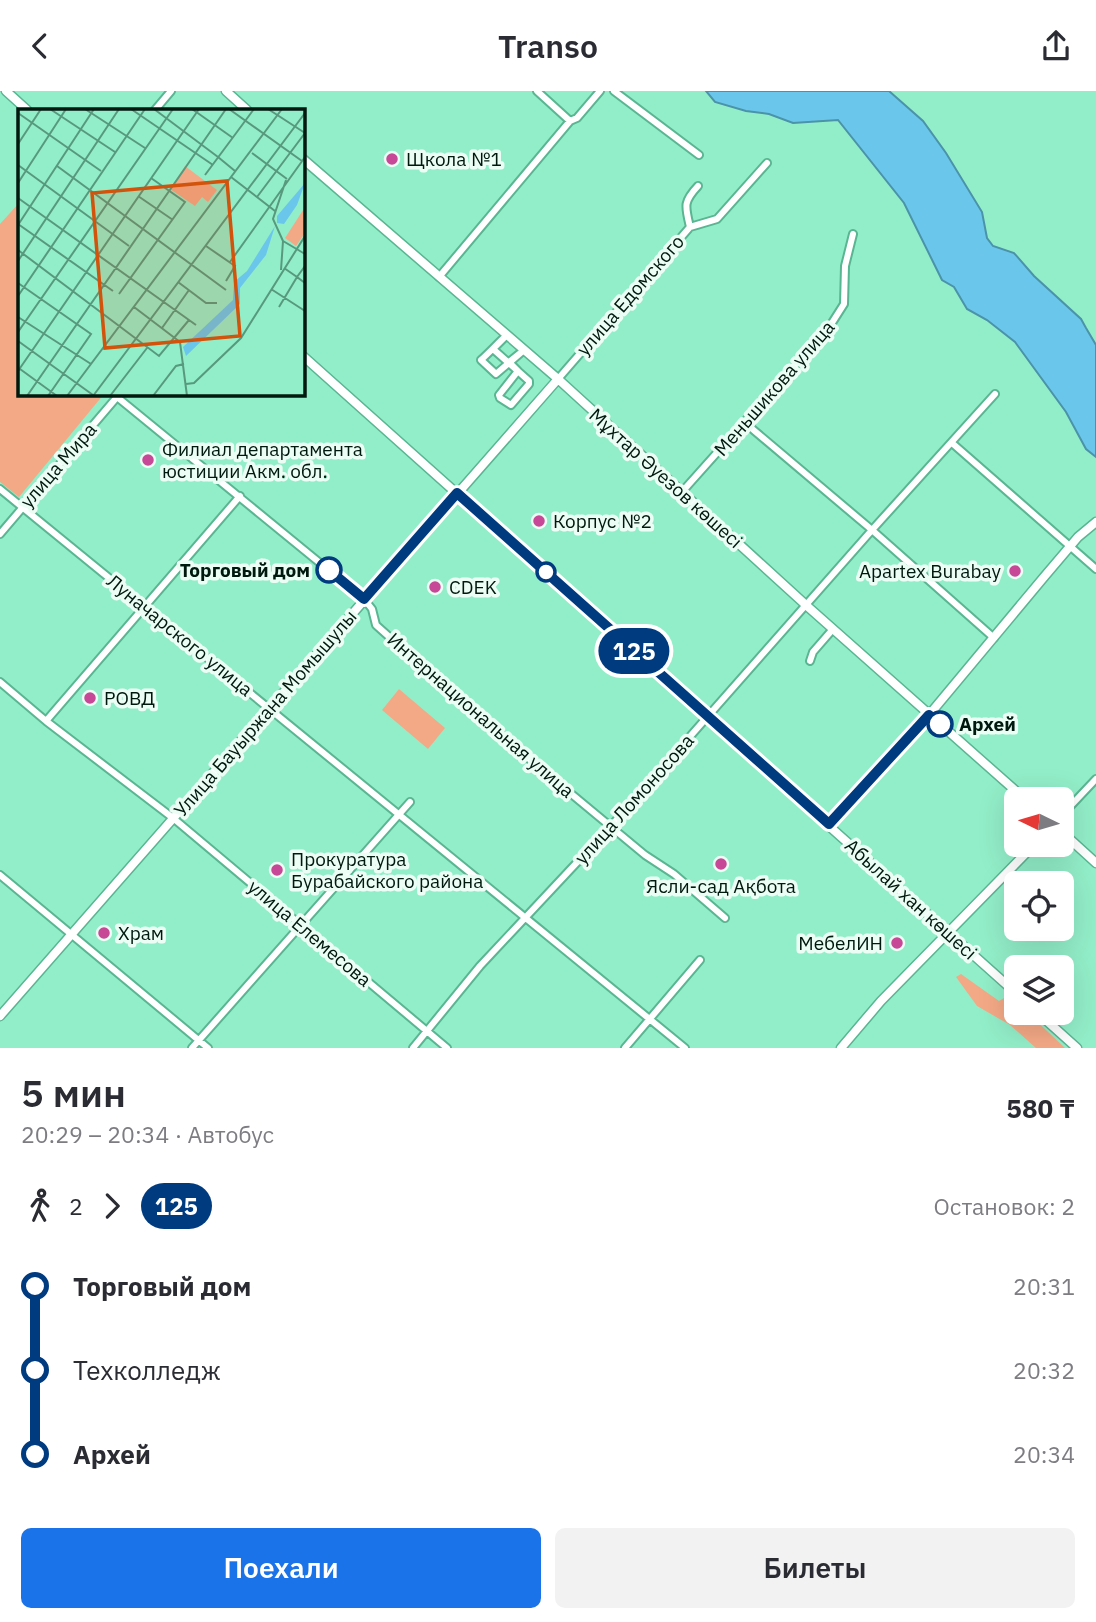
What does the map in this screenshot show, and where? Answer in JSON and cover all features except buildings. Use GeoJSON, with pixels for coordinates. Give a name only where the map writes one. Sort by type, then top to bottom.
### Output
{"type":"FeatureCollection","features":[{"type":"Feature","properties":{"kind":"street"},"geometry":{"type":"LineString","coordinates":[[6,91],[26,109]]}},
{"type":"Feature","properties":{"kind":"street"},"geometry":{"type":"LineString","coordinates":[[156,109],[171,91]]}},
{"type":"Feature","properties":{"kind":"street"},"geometry":{"type":"LineString","coordinates":[[226,91],[246,109]]}},
{"type":"Feature","properties":{"kind":"street"},"geometry":{"type":"LineString","coordinates":[[537,91],[570,121]]}},
{"type":"Feature","properties":{"kind":"street"},"geometry":{"type":"LineString","coordinates":[[439,277],[570,121],[577,118],[600,91]]}},
{"type":"Feature","properties":{"kind":"street"},"geometry":{"type":"LineString","coordinates":[[614,91],[699,155]]}},
{"type":"Feature","properties":{"kind":"street","name":"Мұхтар Әуезов көшесі"},"geometry":{"type":"LineString","coordinates":[[304,160],[558,379],[681,493],[1011,787]]}},
{"type":"Feature","properties":{"kind":"street","name":"улица Едомского"},"geometry":{"type":"LineString","coordinates":[[558,379],[690,227],[717,219],[767,163]]}},
{"type":"Feature","properties":{"kind":"street"},"geometry":{"type":"LineString","coordinates":[[690,227],[685,205],[698,186]]}},
{"type":"Feature","properties":{"kind":"street","name":"Меньшикова улица"},"geometry":{"type":"LineString","coordinates":[[681,493],[843,308],[845,265],[853,234]]}},
{"type":"Feature","properties":{"kind":"street"},"geometry":{"type":"LineString","coordinates":[[507,335],[481,360],[496,374],[524,350]]}},
{"type":"Feature","properties":{"kind":"street"},"geometry":{"type":"LineString","coordinates":[[493,349],[509,362],[529,381],[511,405],[499,395],[518,371]]}},
{"type":"Feature","properties":{"kind":"street","name":"Абылай хан көшесі"},"geometry":{"type":"LineString","coordinates":[[304,357],[1004,983]]}},
{"type":"Feature","properties":{"kind":"street","name":"Улица Бауыржана Момышулы"},"geometry":{"type":"LineString","coordinates":[[0,1016],[558,379]]}},
{"type":"Feature","properties":{"kind":"street","name":"улица Ломоносова"},"geometry":{"type":"LineString","coordinates":[[413,1048],[480,966],[612,825],[995,394]]}},
{"type":"Feature","properties":{"kind":"street","name":"Интернациональная улица"},"geometry":{"type":"LineString","coordinates":[[117,397],[364,599],[372,609],[376,625],[481,719],[725,918]]}},
{"type":"Feature","properties":{"kind":"street","name":"улица Мира"},"geometry":{"type":"LineString","coordinates":[[0,534],[117,397]]}},
{"type":"Feature","properties":{"kind":"street"},"geometry":{"type":"LineString","coordinates":[[744,422],[994,638]]}},
{"type":"Feature","properties":{"kind":"street"},"geometry":{"type":"LineString","coordinates":[[952,443],[1096,569]]}},
{"type":"Feature","properties":{"kind":"street","name":"Луначарского улица"},"geometry":{"type":"LineString","coordinates":[[0,489],[685,1048]]}},
{"type":"Feature","properties":{"kind":"street"},"geometry":{"type":"LineString","coordinates":[[46,721],[240,496]]}},
{"type":"Feature","properties":{"kind":"street"},"geometry":{"type":"LineString","coordinates":[[829,824],[929,715],[1070,546],[1096,521]]}},
{"type":"Feature","properties":{"kind":"street"},"geometry":{"type":"LineString","coordinates":[[810,661],[813,652],[833,629]]}},
{"type":"Feature","properties":{"kind":"street","name":"улица Елемесова"},"geometry":{"type":"LineString","coordinates":[[0,682],[46,721],[173,818],[447,1048]]}},
{"type":"Feature","properties":{"kind":"street"},"geometry":{"type":"LineString","coordinates":[[1074,802],[1096,779]]}},
{"type":"Feature","properties":{"kind":"street"},"geometry":{"type":"LineString","coordinates":[[192,1048],[411,802]]}},
{"type":"Feature","properties":{"kind":"street"},"geometry":{"type":"LineString","coordinates":[[1074,843],[1096,863]]}},
{"type":"Feature","properties":{"kind":"street"},"geometry":{"type":"LineString","coordinates":[[841,1048],[881,1001],[1023,857]]}},
{"type":"Feature","properties":{"kind":"street"},"geometry":{"type":"LineString","coordinates":[[0,875],[208,1048]]}},
{"type":"Feature","properties":{"kind":"street"},"geometry":{"type":"LineString","coordinates":[[625,1048],[700,960]]}},
{"type":"Feature","properties":{"kind":"street"},"geometry":{"type":"LineString","coordinates":[[1051,1025],[1077,1048]]}},
{"type":"Feature","properties":{"kind":"shaded area"},"geometry":{"type":"Polygon","coordinates":[[[18,204],[18,395],[103,395],[19,497],[0,482],[0,224],[18,204]]]}},
{"type":"Feature","properties":{"kind":"shaded area"},"geometry":{"type":"Polygon","coordinates":[[[399,689],[445,728],[428,749],[382,710],[399,689]]]}},
{"type":"Feature","properties":{"kind":"shaded area"},"geometry":{"type":"Polygon","coordinates":[[[961,974],[999,1001],[1004,998],[1004,1022],[977,1006],[956,977],[961,974]]]}},
{"type":"Feature","properties":{"kind":"shaded area"},"geometry":{"type":"Polygon","coordinates":[[[1010,1025],[1041,1025],[1065,1048],[1036,1048],[1010,1025]]]}},
{"type":"Feature","properties":{"kind":"water"},"geometry":{"type":"Polygon","coordinates":[[[706,91],[889,91],[923,121],[982,212],[987,238],[993,246],[1014,253],[1034,276],[1081,319],[1096,345],[1096,457],[1086,449],[1066,412],[1015,342],[987,320],[967,309],[954,287],[942,280],[904,203],[838,120],[793,123],[769,114],[715,102],[706,91]]]}},
{"type":"Feature","properties":{"kind":"bus line","name":"125"},"geometry":{"type":"LineString","coordinates":[[329,570],[364,599],[457,493],[829,824],[929,715],[940,724]]}},
{"type":"Feature","properties":{"kind":"place","name":"Щкола №1"},"geometry":{"type":"Point","coordinates":[392,159]}},
{"type":"Feature","properties":{"kind":"place","name":"Филиал департамента юстиции Акм. обл."},"geometry":{"type":"Point","coordinates":[148,460]}},
{"type":"Feature","properties":{"kind":"place","name":"Корпус №2"},"geometry":{"type":"Point","coordinates":[539,521]}},
{"type":"Feature","properties":{"kind":"place","name":"Торговый дом"},"geometry":{"type":"Point","coordinates":[329,570]}},
{"type":"Feature","properties":{"kind":"place","name":"Apartex Burabay"},"geometry":{"type":"Point","coordinates":[1015,571]}},
{"type":"Feature","properties":{"kind":"place","name":"CDEK"},"geometry":{"type":"Point","coordinates":[435,587]}},
{"type":"Feature","properties":{"kind":"place","name":"РОВД"},"geometry":{"type":"Point","coordinates":[90,698]}},
{"type":"Feature","properties":{"kind":"place","name":"Архей"},"geometry":{"type":"Point","coordinates":[940,724]}},
{"type":"Feature","properties":{"kind":"place","name":"Ясли-сад Ақбота"},"geometry":{"type":"Point","coordinates":[721,864]}},
{"type":"Feature","properties":{"kind":"place","name":"Прокуратура Бурабайского района"},"geometry":{"type":"Point","coordinates":[277,870]}},
{"type":"Feature","properties":{"kind":"place","name":"Храм"},"geometry":{"type":"Point","coordinates":[104,933]}},
{"type":"Feature","properties":{"kind":"place","name":"МебелИН"},"geometry":{"type":"Point","coordinates":[897,943]}}]}
